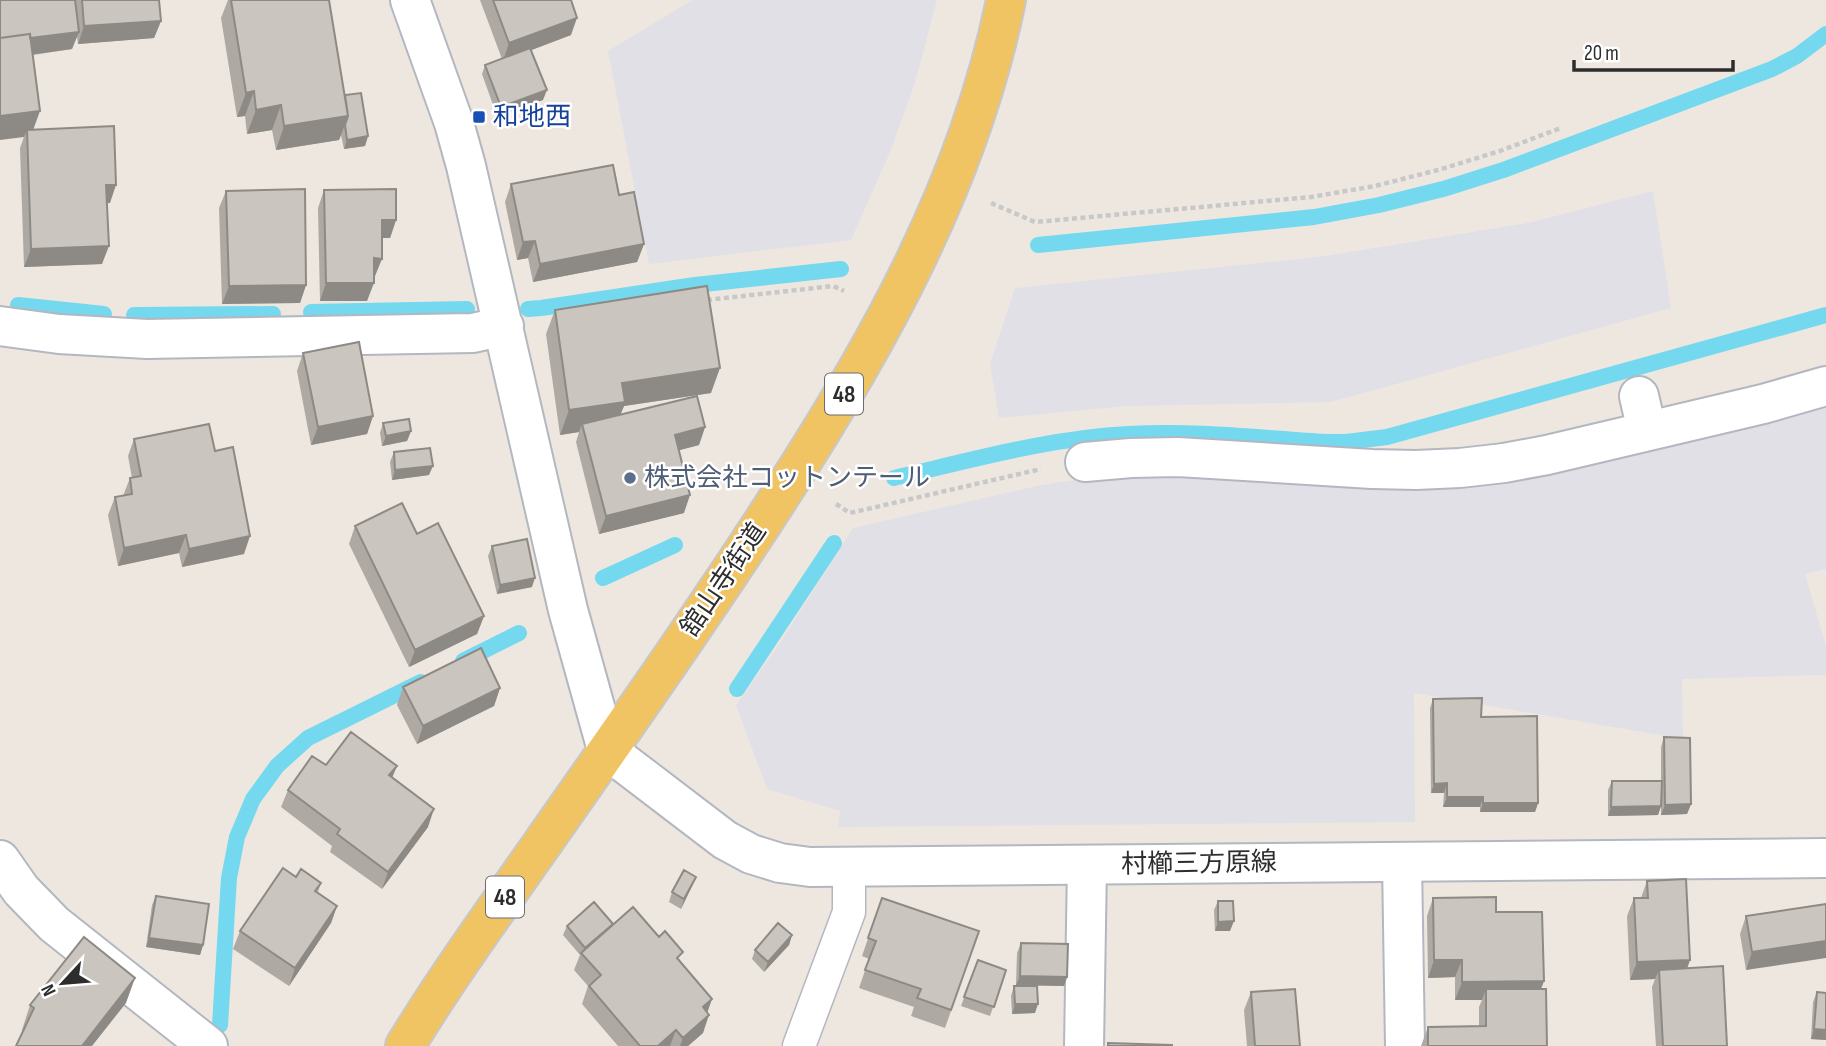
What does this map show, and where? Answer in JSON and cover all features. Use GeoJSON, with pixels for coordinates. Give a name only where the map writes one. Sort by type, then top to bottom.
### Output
{"type":"FeatureCollection","features":[{"type":"Feature","properties":{"kind":"main road","name":"舘山寺街道"},"geometry":{"type":"LineString","coordinates":[[405,1046],[458,964],[711,602],[848,388],[916,261],[949,185],[979,104],[1006,0]]}},
{"type":"Feature","properties":{"kind":"street"},"geometry":{"type":"LineString","coordinates":[[410,0],[467,166],[568,610],[607,750]]}},
{"type":"Feature","properties":{"kind":"street"},"geometry":{"type":"LineString","coordinates":[[0,326],[59,334],[147,339],[473,333],[504,326]]}},
{"type":"Feature","properties":{"kind":"street"},"geometry":{"type":"LineString","coordinates":[[1085,462],[1178,457],[1372,469],[1460,468],[1547,455],[1643,414],[1763,404],[1826,386]]}},
{"type":"Feature","properties":{"kind":"street","name":"村櫛三方原線"},"geometry":{"type":"LineString","coordinates":[[607,750],[725,840],[751,854],[780,863],[810,867],[1826,858]]}},
{"type":"Feature","properties":{"kind":"street"},"geometry":{"type":"LineString","coordinates":[[0,860],[21,890],[54,924],[208,1046]]}},
{"type":"Feature","properties":{"kind":"street"},"geometry":{"type":"LineString","coordinates":[[1402,862],[1405,1046]]}},
{"type":"Feature","properties":{"kind":"street"},"geometry":{"type":"LineString","coordinates":[[1084,1046],[1087,864]]}},
{"type":"Feature","properties":{"kind":"lane"},"geometry":{"type":"LineString","coordinates":[[799,1046],[849,912],[849,867]]}},
{"type":"Feature","properties":{"kind":"path"},"geometry":{"type":"LineString","coordinates":[[949,185],[1035,222],[1311,197],[1375,186],[1438,170],[1561,128]]}},
{"type":"Feature","properties":{"kind":"path"},"geometry":{"type":"LineString","coordinates":[[696,301],[833,286],[844,291]]}},
{"type":"Feature","properties":{"kind":"path"},"geometry":{"type":"LineString","coordinates":[[836,505],[850,513],[1034,470],[1085,462]]}},
{"type":"Feature","properties":{"kind":"shaded area"},"geometry":{"type":"Polygon","coordinates":[[[692,0],[937,0],[915,83],[890,152],[851,240],[649,264],[608,51],[692,0]]]}},
{"type":"Feature","properties":{"kind":"shaded area"},"geometry":{"type":"Polygon","coordinates":[[[1653,191],[1671,308],[1331,402],[1127,406],[999,418],[990,364],[1015,288],[1319,257],[1528,223],[1653,191]]]}},
{"type":"Feature","properties":{"kind":"shaded area"},"geometry":{"type":"Polygon","coordinates":[[[1826,402],[1826,569],[1805,574],[1826,646],[1826,675],[1682,679],[1683,739],[1414,693],[1415,822],[838,827],[840,811],[767,789],[736,705],[777,647],[853,528],[1037,486],[1132,474],[1371,485],[1826,402]]]}},
{"type":"Feature","properties":{"kind":"building"},"geometry":{"type":"Polygon","coordinates":[[[0,0],[75,0],[79,32],[30,38],[30,34],[0,38],[0,0]]]}},
{"type":"Feature","properties":{"kind":"building"},"geometry":{"type":"Polygon","coordinates":[[[82,0],[159,0],[161,21],[84,26],[82,0]]]}},
{"type":"Feature","properties":{"kind":"building"},"geometry":{"type":"Polygon","coordinates":[[[231,0],[329,0],[348,116],[284,126],[281,105],[256,110],[254,91],[246,93],[231,0]]]}},
{"type":"Feature","properties":{"kind":"building"},"geometry":{"type":"Polygon","coordinates":[[[493,0],[571,0],[577,18],[509,43],[493,0]]]}},
{"type":"Feature","properties":{"kind":"building"},"geometry":{"type":"Polygon","coordinates":[[[30,34],[40,111],[0,116],[0,38],[30,34]]]}},
{"type":"Feature","properties":{"kind":"building"},"geometry":{"type":"Polygon","coordinates":[[[530,48],[547,90],[501,107],[485,65],[530,48]]]}},
{"type":"Feature","properties":{"kind":"building"},"geometry":{"type":"Polygon","coordinates":[[[361,93],[368,136],[347,140],[345,95],[361,93]]]}},
{"type":"Feature","properties":{"kind":"building"},"geometry":{"type":"Polygon","coordinates":[[[114,126],[116,185],[106,185],[109,246],[31,249],[27,130],[114,126]]]}},
{"type":"Feature","properties":{"kind":"building"},"geometry":{"type":"Polygon","coordinates":[[[613,165],[619,195],[634,192],[644,244],[540,264],[535,241],[523,242],[511,184],[613,165]]]}},
{"type":"Feature","properties":{"kind":"building"},"geometry":{"type":"Polygon","coordinates":[[[305,189],[306,285],[229,286],[226,191],[305,189]]]}},
{"type":"Feature","properties":{"kind":"building"},"geometry":{"type":"Polygon","coordinates":[[[396,189],[396,220],[382,220],[382,259],[374,258],[374,283],[326,283],[324,190],[396,189]]]}},
{"type":"Feature","properties":{"kind":"building"},"geometry":{"type":"Polygon","coordinates":[[[707,286],[720,368],[622,383],[625,402],[569,410],[555,310],[707,286]]]}},
{"type":"Feature","properties":{"kind":"building"},"geometry":{"type":"Polygon","coordinates":[[[359,342],[373,416],[318,427],[303,353],[359,342]]]}},
{"type":"Feature","properties":{"kind":"building"},"geometry":{"type":"Polygon","coordinates":[[[697,396],[705,427],[675,435],[690,495],[606,516],[582,424],[697,396]]]}},
{"type":"Feature","properties":{"kind":"building"},"geometry":{"type":"Polygon","coordinates":[[[409,419],[411,431],[386,436],[383,423],[409,419]]]}},
{"type":"Feature","properties":{"kind":"building"},"geometry":{"type":"Polygon","coordinates":[[[209,424],[215,451],[233,447],[250,536],[189,549],[186,535],[124,548],[115,497],[132,494],[130,478],[141,476],[134,439],[209,424]]]}},
{"type":"Feature","properties":{"kind":"building"},"geometry":{"type":"Polygon","coordinates":[[[430,448],[433,466],[395,470],[394,452],[430,448]]]}},
{"type":"Feature","properties":{"kind":"building"},"geometry":{"type":"Polygon","coordinates":[[[402,503],[417,534],[438,523],[484,616],[415,650],[355,526],[402,503]]]}},
{"type":"Feature","properties":{"kind":"building"},"geometry":{"type":"Polygon","coordinates":[[[527,539],[535,578],[500,585],[492,546],[527,539]]]}},
{"type":"Feature","properties":{"kind":"building"},"geometry":{"type":"Polygon","coordinates":[[[481,648],[500,688],[423,726],[403,687],[481,648]]]}},
{"type":"Feature","properties":{"kind":"building"},"geometry":{"type":"Polygon","coordinates":[[[1482,698],[1481,717],[1537,716],[1538,803],[1483,803],[1483,797],[1447,797],[1447,783],[1434,784],[1433,699],[1482,698]]]}},
{"type":"Feature","properties":{"kind":"building"},"geometry":{"type":"Polygon","coordinates":[[[351,732],[397,766],[389,775],[434,809],[388,872],[337,834],[340,829],[288,790],[312,756],[326,765],[351,732]]]}},
{"type":"Feature","properties":{"kind":"building"},"geometry":{"type":"Polygon","coordinates":[[[1664,737],[1690,738],[1691,804],[1665,805],[1664,737]]]}},
{"type":"Feature","properties":{"kind":"building"},"geometry":{"type":"Polygon","coordinates":[[[1612,781],[1662,781],[1661,806],[1611,807],[1612,781]]]}},
{"type":"Feature","properties":{"kind":"building"},"geometry":{"type":"Polygon","coordinates":[[[283,868],[296,877],[301,869],[321,883],[315,891],[337,906],[295,968],[240,931],[283,868]]]}},
{"type":"Feature","properties":{"kind":"building"},"geometry":{"type":"Polygon","coordinates":[[[684,870],[696,877],[684,899],[672,892],[684,870]]]}},
{"type":"Feature","properties":{"kind":"building"},"geometry":{"type":"Polygon","coordinates":[[[1686,879],[1690,960],[1637,962],[1634,898],[1648,898],[1647,881],[1686,879]]]}},
{"type":"Feature","properties":{"kind":"building"},"geometry":{"type":"Polygon","coordinates":[[[156,896],[209,904],[203,945],[149,938],[156,896]]]}},
{"type":"Feature","properties":{"kind":"building"},"geometry":{"type":"Polygon","coordinates":[[[1496,897],[1496,912],[1542,912],[1544,981],[1462,982],[1462,960],[1434,960],[1433,898],[1496,897]]]}},
{"type":"Feature","properties":{"kind":"building"},"geometry":{"type":"Polygon","coordinates":[[[882,898],[979,931],[951,1010],[917,998],[921,989],[865,970],[876,941],[868,938],[882,898]]]}},
{"type":"Feature","properties":{"kind":"building"},"geometry":{"type":"Polygon","coordinates":[[[1218,901],[1233,901],[1234,921],[1218,922],[1218,901]]]}},
{"type":"Feature","properties":{"kind":"building"},"geometry":{"type":"Polygon","coordinates":[[[594,902],[613,924],[585,948],[567,926],[594,902]]]}},
{"type":"Feature","properties":{"kind":"building"},"geometry":{"type":"Polygon","coordinates":[[[1826,904],[1826,941],[1752,952],[1746,916],[1826,904]]]}},
{"type":"Feature","properties":{"kind":"building"},"geometry":{"type":"Polygon","coordinates":[[[633,907],[659,937],[665,931],[683,952],[677,958],[712,999],[703,1007],[709,1015],[683,1038],[676,1030],[658,1046],[640,1046],[589,986],[601,975],[581,953],[633,907]]]}},
{"type":"Feature","properties":{"kind":"building"},"geometry":{"type":"Polygon","coordinates":[[[778,923],[792,935],[768,962],[755,950],[778,923]]]}},
{"type":"Feature","properties":{"kind":"building"},"geometry":{"type":"Polygon","coordinates":[[[84,937],[135,978],[82,1046],[16,1046],[34,1008],[30,1005],[84,937]]]}},
{"type":"Feature","properties":{"kind":"building"},"geometry":{"type":"Polygon","coordinates":[[[1021,943],[1068,944],[1067,977],[1020,976],[1021,943]]]}},
{"type":"Feature","properties":{"kind":"building"},"geometry":{"type":"Polygon","coordinates":[[[978,960],[1006,970],[994,1007],[964,997],[978,960]]]}},
{"type":"Feature","properties":{"kind":"building"},"geometry":{"type":"Polygon","coordinates":[[[1723,966],[1727,1046],[1663,1046],[1659,970],[1723,966]]]}},
{"type":"Feature","properties":{"kind":"building"},"geometry":{"type":"Polygon","coordinates":[[[1014,986],[1037,986],[1038,1004],[1015,1004],[1014,986]]]}},
{"type":"Feature","properties":{"kind":"building"},"geometry":{"type":"Polygon","coordinates":[[[1295,989],[1300,1046],[1255,1046],[1251,992],[1295,989]]]}},
{"type":"Feature","properties":{"kind":"building"},"geometry":{"type":"Polygon","coordinates":[[[1486,989],[1546,989],[1547,1046],[1428,1046],[1428,1027],[1486,1026],[1486,989]]]}},
{"type":"Feature","properties":{"kind":"building"},"geometry":{"type":"Polygon","coordinates":[[[1817,992],[1826,993],[1826,1030],[1814,1029],[1817,992]]]}},
{"type":"Feature","properties":{"kind":"building"},"geometry":{"type":"Polygon","coordinates":[[[1108,1043],[1172,1045],[1172,1046],[1108,1046],[1108,1043]]]}},
{"type":"Feature","properties":{"kind":"waterway"},"geometry":{"type":"LineString","coordinates":[[1038,245],[1314,217],[1443,189],[1506,169],[1772,69],[1797,56],[1826,34]]}},
{"type":"Feature","properties":{"kind":"waterway"},"geometry":{"type":"LineString","coordinates":[[528,309],[695,285],[841,269]]}},
{"type":"Feature","properties":{"kind":"waterway"},"geometry":{"type":"LineString","coordinates":[[18,305],[104,314]]}},
{"type":"Feature","properties":{"kind":"waterway"},"geometry":{"type":"LineString","coordinates":[[311,312],[467,309]]}},
{"type":"Feature","properties":{"kind":"waterway"},"geometry":{"type":"LineString","coordinates":[[134,315],[273,314]]}},
{"type":"Feature","properties":{"kind":"waterway"},"geometry":{"type":"LineString","coordinates":[[894,478],[1011,451],[1099,436],[1178,433],[1326,442],[1387,437],[1826,315]]}},
{"type":"Feature","properties":{"kind":"waterway"},"geometry":{"type":"LineString","coordinates":[[737,689],[834,543]]}},
{"type":"Feature","properties":{"kind":"waterway"},"geometry":{"type":"LineString","coordinates":[[603,578],[675,545]]}},
{"type":"Feature","properties":{"kind":"waterway"},"geometry":{"type":"LineString","coordinates":[[463,661],[519,633]]}},
{"type":"Feature","properties":{"kind":"waterway"},"geometry":{"type":"LineString","coordinates":[[220,1025],[229,878],[237,837],[253,799],[277,766],[308,738],[421,682]]}},
{"type":"Feature","properties":{"kind":"place","name":"和地西"},"geometry":{"type":"Point","coordinates":[479,117]}},
{"type":"Feature","properties":{"kind":"place","name":"株式会社コットンテール"},"geometry":{"type":"Point","coordinates":[630,478]}}]}
